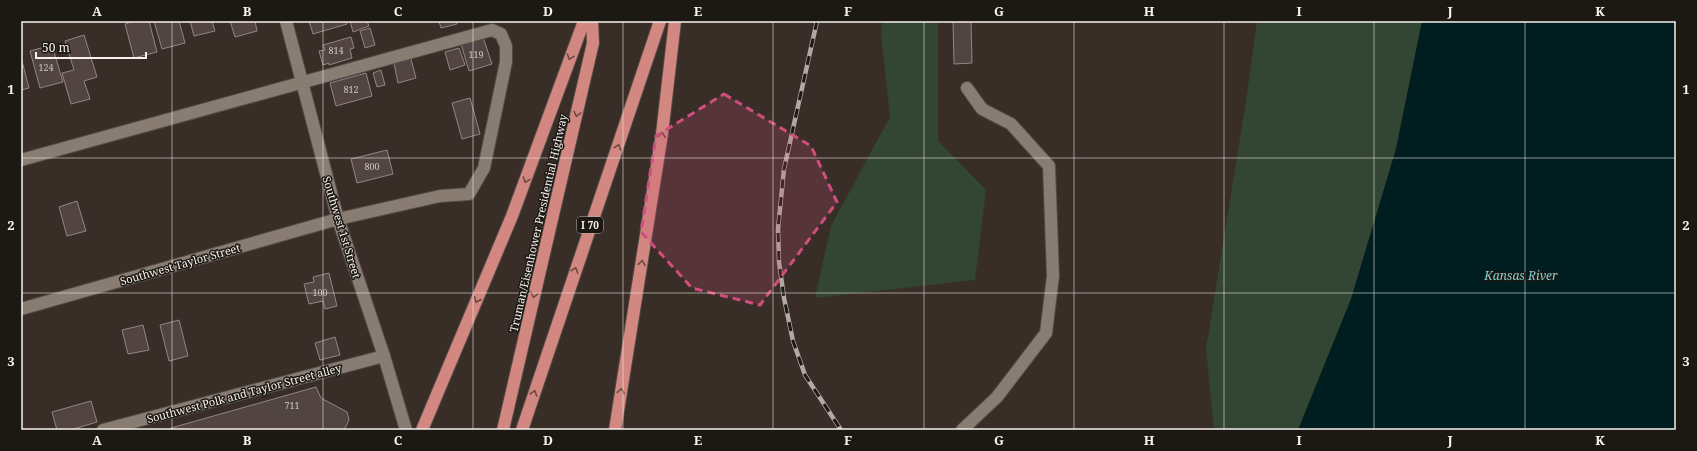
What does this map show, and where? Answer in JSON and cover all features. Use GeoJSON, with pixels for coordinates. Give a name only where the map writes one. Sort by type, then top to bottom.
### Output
{"type":"FeatureCollection","features":[{"type":"Feature","properties":{"kind":"highway"},"geometry":{"type":"LineString","coordinates":[[422,430],[512,216],[584,21]]}},
{"type":"Feature","properties":{"kind":"highway","name":"Truman/Eisenhower Presidential Highway"},"geometry":{"type":"LineString","coordinates":[[503,430],[593,43],[592,21]]}},
{"type":"Feature","properties":{"kind":"highway","name":"I 70"},"geometry":{"type":"LineString","coordinates":[[522,430],[660,21]]}},
{"type":"Feature","properties":{"kind":"highway"},"geometry":{"type":"LineString","coordinates":[[615,430],[662,134],[675,21]]}},
{"type":"Feature","properties":{"kind":"street","name":"Southwest 1st Street"},"geometry":{"type":"LineString","coordinates":[[286,21],[338,219],[384,356],[406,430]]}},
{"type":"Feature","properties":{"kind":"street","name":"Southwest Taylor Street"},"geometry":{"type":"LineString","coordinates":[[21,309],[338,219],[440,196],[468,194],[484,168],[506,62],[506,46],[499,32],[492,30],[303,84]]}},
{"type":"Feature","properties":{"kind":"street"},"geometry":{"type":"LineString","coordinates":[[21,160],[303,84]]}},
{"type":"Feature","properties":{"kind":"street"},"geometry":{"type":"LineString","coordinates":[[962,430],[996,397],[1046,333],[1053,276],[1049,166],[1011,124],[982,109],[967,88]]}},
{"type":"Feature","properties":{"kind":"street","name":"Southwest Polk and Taylor Street alley"},"geometry":{"type":"LineString","coordinates":[[103,430],[384,356]]}},
{"type":"Feature","properties":{"kind":"highlighted area"},"geometry":{"type":"Polygon","coordinates":[[[724,94],[811,146],[837,202],[760,305],[692,288],[641,232],[656,136],[724,94]]]}},
{"type":"Feature","properties":{"kind":"green space"},"geometry":{"type":"Polygon","coordinates":[[[882,21],[938,21],[938,141],[986,190],[975,280],[815,298],[831,226],[890,117],[881,34],[882,21]]]}},
{"type":"Feature","properties":{"kind":"green space"},"geometry":{"type":"Polygon","coordinates":[[[1257,21],[1422,21],[1396,149],[1351,299],[1298,430],[1214,430],[1206,349],[1246,101],[1257,21]]]}},
{"type":"Feature","properties":{"kind":"water","name":"Kansas River"},"geometry":{"type":"Polygon","coordinates":[[[1422,21],[1676,21],[1676,430],[1298,430],[1351,299],[1396,149],[1422,21]]]}},
{"type":"Feature","properties":{"kind":"building"},"geometry":{"type":"Polygon","coordinates":[[[135,21],[149,21],[157,52],[134,58],[125,24],[135,21]]]}},
{"type":"Feature","properties":{"kind":"building"},"geometry":{"type":"Polygon","coordinates":[[[154,21],[179,21],[185,43],[162,49],[154,21]]]}},
{"type":"Feature","properties":{"kind":"building"},"geometry":{"type":"Polygon","coordinates":[[[190,21],[212,21],[215,31],[194,36],[190,21]]]}},
{"type":"Feature","properties":{"kind":"building"},"geometry":{"type":"Polygon","coordinates":[[[230,21],[255,21],[257,31],[235,37],[230,21]]]}},
{"type":"Feature","properties":{"kind":"building"},"geometry":{"type":"Polygon","coordinates":[[[309,21],[347,21],[347,24],[313,34],[309,21]]]}},
{"type":"Feature","properties":{"kind":"building"},"geometry":{"type":"Polygon","coordinates":[[[350,21],[367,21],[369,26],[353,32],[350,21]]]}},
{"type":"Feature","properties":{"kind":"building"},"geometry":{"type":"Polygon","coordinates":[[[439,21],[456,21],[457,24],[441,28],[439,21]]]}},
{"type":"Feature","properties":{"kind":"building"},"geometry":{"type":"Polygon","coordinates":[[[953,21],[971,21],[972,63],[954,64],[953,21]]]}},
{"type":"Feature","properties":{"kind":"building"},"geometry":{"type":"Polygon","coordinates":[[[370,28],[375,45],[365,48],[360,31],[370,28]]]}},
{"type":"Feature","properties":{"kind":"building"},"geometry":{"type":"Polygon","coordinates":[[[84,35],[97,77],[84,81],[90,99],[71,104],[62,73],[74,70],[65,41],[84,35]]]}},
{"type":"Feature","properties":{"kind":"building"},"geometry":{"type":"Polygon","coordinates":[[[351,37],[354,48],[350,49],[352,58],[329,65],[329,63],[323,65],[319,51],[325,50],[323,45],[351,37]]]}},
{"type":"Feature","properties":{"kind":"building"},"geometry":{"type":"Polygon","coordinates":[[[483,37],[492,64],[469,71],[461,44],[483,37]]]}},
{"type":"Feature","properties":{"kind":"building"},"geometry":{"type":"Polygon","coordinates":[[[52,45],[63,82],[40,88],[30,51],[52,45]]]}},
{"type":"Feature","properties":{"kind":"building"},"geometry":{"type":"Polygon","coordinates":[[[459,48],[465,65],[450,70],[445,52],[459,48]]]}},
{"type":"Feature","properties":{"kind":"building"},"geometry":{"type":"Polygon","coordinates":[[[21,57],[29,88],[21,90],[21,57]]]}},
{"type":"Feature","properties":{"kind":"building"},"geometry":{"type":"Polygon","coordinates":[[[411,59],[416,78],[398,83],[394,63],[411,59]]]}},
{"type":"Feature","properties":{"kind":"building"},"geometry":{"type":"Polygon","coordinates":[[[381,70],[385,85],[377,87],[373,73],[381,70]]]}},
{"type":"Feature","properties":{"kind":"building"},"geometry":{"type":"Polygon","coordinates":[[[366,73],[372,96],[336,106],[330,83],[366,73]]]}},
{"type":"Feature","properties":{"kind":"building"},"geometry":{"type":"Polygon","coordinates":[[[470,98],[480,134],[462,139],[452,103],[470,98]]]}},
{"type":"Feature","properties":{"kind":"building"},"geometry":{"type":"Polygon","coordinates":[[[387,150],[393,174],[357,183],[351,159],[387,150]]]}},
{"type":"Feature","properties":{"kind":"building"},"geometry":{"type":"Polygon","coordinates":[[[77,201],[86,231],[67,236],[59,207],[77,201]]]}},
{"type":"Feature","properties":{"kind":"building"},"geometry":{"type":"Polygon","coordinates":[[[329,273],[337,306],[325,309],[323,301],[309,304],[304,284],[314,282],[313,277],[329,273]]]}},
{"type":"Feature","properties":{"kind":"building"},"geometry":{"type":"Polygon","coordinates":[[[179,320],[188,356],[169,361],[160,325],[179,320]]]}},
{"type":"Feature","properties":{"kind":"building"},"geometry":{"type":"Polygon","coordinates":[[[143,325],[149,350],[128,354],[122,330],[143,325]]]}},
{"type":"Feature","properties":{"kind":"building"},"geometry":{"type":"Polygon","coordinates":[[[335,337],[340,355],[320,360],[315,343],[335,337]]]}},
{"type":"Feature","properties":{"kind":"building"},"geometry":{"type":"Polygon","coordinates":[[[316,387],[321,398],[347,412],[349,420],[344,430],[171,430],[171,428],[316,387]]]}},
{"type":"Feature","properties":{"kind":"building"},"geometry":{"type":"Polygon","coordinates":[[[91,401],[97,422],[70,430],[57,430],[52,412],[91,401]]]}},
{"type":"Feature","properties":{"kind":"railway"},"geometry":{"type":"LineString","coordinates":[[817,21],[784,169],[778,229],[779,262],[784,298],[793,341],[805,375],[841,430]]}}]}
